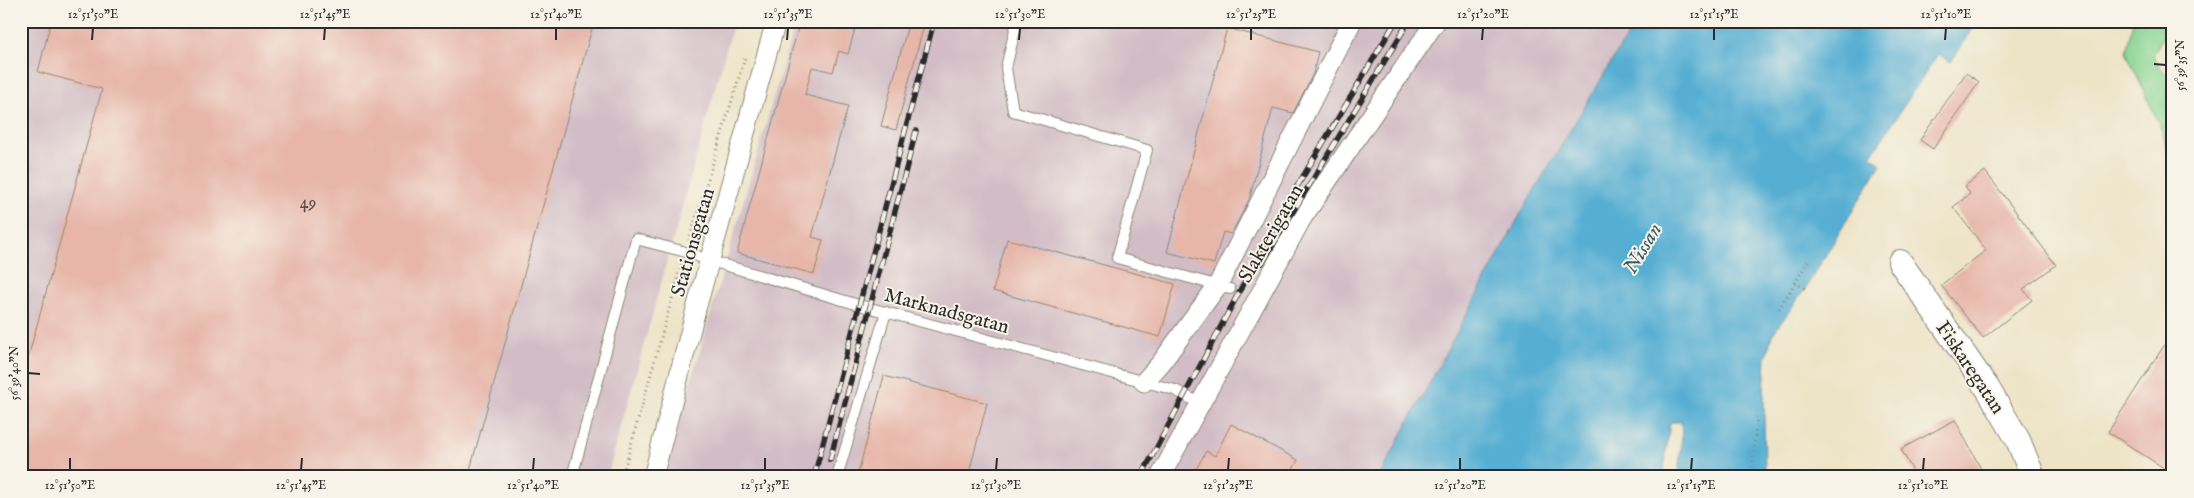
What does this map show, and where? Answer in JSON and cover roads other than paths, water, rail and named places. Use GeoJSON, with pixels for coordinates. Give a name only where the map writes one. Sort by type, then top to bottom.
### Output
{"type":"FeatureCollection","features":[{"type":"Feature","properties":{"kind":"street","name":"Stationsgatan"},"geometry":{"type":"LineString","coordinates":[[653,477],[695,313],[711,261],[776,21]]}},
{"type":"Feature","properties":{"kind":"street"},"geometry":{"type":"LineString","coordinates":[[1144,382],[1224,287],[1352,21]]}},
{"type":"Feature","properties":{"kind":"street","name":"Slakterigatan"},"geometry":{"type":"LineString","coordinates":[[1160,477],[1302,218],[1436,21]]}},
{"type":"Feature","properties":{"kind":"street","name":"Fiskaregatan"},"geometry":{"type":"LineString","coordinates":[[1900,262],[1988,389],[2018,440],[2033,477]]}},
{"type":"Feature","properties":{"kind":"lane"},"geometry":{"type":"LineString","coordinates":[[1017,21],[1006,68],[1013,111],[1147,150],[1117,258],[1224,287]]}},
{"type":"Feature","properties":{"kind":"lane","name":"Marknadsgatan"},"geometry":{"type":"LineString","coordinates":[[572,477],[636,239],[686,252],[886,312],[1174,390],[1201,404]]}},
{"type":"Feature","properties":{"kind":"lane"},"geometry":{"type":"LineString","coordinates":[[837,477],[886,312]]}},
{"type":"Feature","properties":{"kind":"water","name":"Nissan"},"geometry":{"type":"Polygon","coordinates":[[[1636,21],[1978,21],[1951,62],[1938,54],[1871,156],[1881,164],[1805,289],[1772,335],[1766,357],[1764,394],[1765,477],[1678,477],[1682,434],[1681,422],[1670,422],[1663,477],[1379,477],[1525,206],[1636,21]]]}},
{"type":"Feature","properties":{"kind":"railway"},"geometry":{"type":"LineString","coordinates":[[814,477],[934,21]]}},
{"type":"Feature","properties":{"kind":"railway"},"geometry":{"type":"LineString","coordinates":[[1141,477],[1280,215],[1396,21]]}},
{"type":"Feature","properties":{"kind":"railway"},"geometry":{"type":"LineString","coordinates":[[1262,263],[1409,21]]}},
{"type":"Feature","properties":{"kind":"railway"},"geometry":{"type":"LineString","coordinates":[[830,460],[916,131]]}}]}
